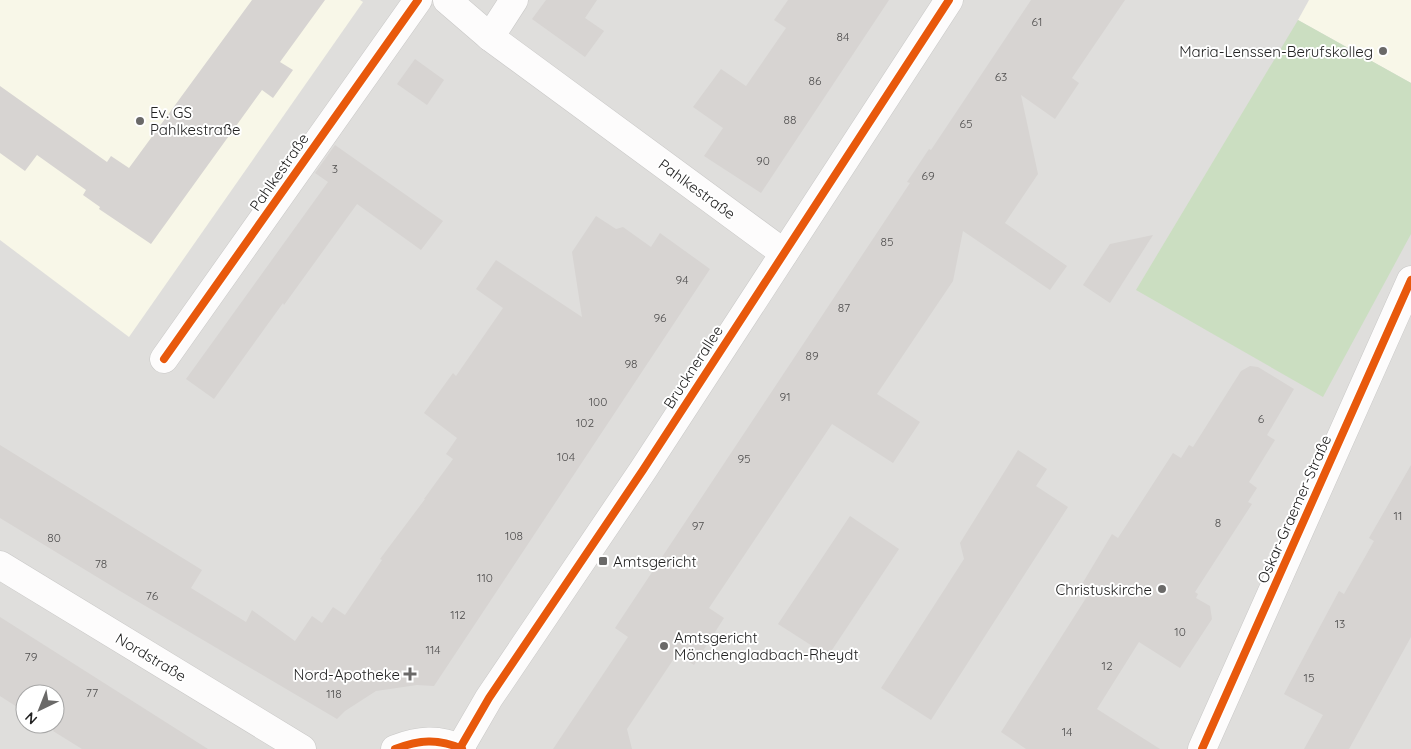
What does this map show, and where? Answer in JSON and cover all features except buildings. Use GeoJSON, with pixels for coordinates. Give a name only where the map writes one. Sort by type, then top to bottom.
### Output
{"type":"FeatureCollection","features":[{"type":"Feature","properties":{"kind":"street","name":"Pahlkestraße"},"geometry":{"type":"LineString","coordinates":[[164,360],[418,0]]}},
{"type":"Feature","properties":{"kind":"street","name":"Pahlkestraße"},"geometry":{"type":"LineString","coordinates":[[447,0],[490,36],[784,253]]}},
{"type":"Feature","properties":{"kind":"street"},"geometry":{"type":"LineString","coordinates":[[490,36],[514,0]]}},
{"type":"Feature","properties":{"kind":"street","name":"Brucknerallee"},"geometry":{"type":"LineString","coordinates":[[461,748],[489,698],[643,470],[949,0]]}},
{"type":"Feature","properties":{"kind":"street","name":"Oskar-Graemer-Straße"},"geometry":{"type":"LineString","coordinates":[[1202,749],[1411,280]]}},
{"type":"Feature","properties":{"kind":"street","name":"Nordstraße"},"geometry":{"type":"LineString","coordinates":[[0,565],[302,749]]}},
{"type":"Feature","properties":{"kind":"street"},"geometry":{"type":"LineString","coordinates":[[395,749],[414,742],[438,741],[461,748]]}},
{"type":"Feature","properties":{"kind":"shaded area"},"geometry":{"type":"Polygon","coordinates":[[[0,0],[1411,0],[1411,749],[0,749],[0,0]]]}},
{"type":"Feature","properties":{"kind":"shaded area","name":"Ev. GS Pahlkestraße"},"geometry":{"type":"Polygon","coordinates":[[[0,0],[360,0],[363,2],[129,337],[0,240],[0,0]]]}},
{"type":"Feature","properties":{"kind":"shaded area","name":"Maria-Lenssen-Berufskolleg"},"geometry":{"type":"Polygon","coordinates":[[[1309,0],[1411,0],[1411,83],[1298,20],[1309,0]]]}},
{"type":"Feature","properties":{"kind":"green space"},"geometry":{"type":"Polygon","coordinates":[[[1298,20],[1411,83],[1411,234],[1323,397],[1136,290],[1298,20]]]}},
{"type":"Feature","properties":{"kind":"cycle path"},"geometry":{"type":"LineString","coordinates":[[164,359],[418,0]]}},
{"type":"Feature","properties":{"kind":"cycle path"},"geometry":{"type":"LineString","coordinates":[[460,748],[489,698],[643,470],[949,0]]}},
{"type":"Feature","properties":{"kind":"cycle path"},"geometry":{"type":"LineString","coordinates":[[1202,749],[1411,280]]}},
{"type":"Feature","properties":{"kind":"cycle path"},"geometry":{"type":"LineString","coordinates":[[395,749],[428,741],[445,743],[462,749]]}},
{"type":"Feature","properties":{"kind":"place","name":"Maria-Lenssen-Berufskolleg"},"geometry":{"type":"Point","coordinates":[1383,51]}},
{"type":"Feature","properties":{"kind":"place","name":"Ev. GS Pahlkestraße"},"geometry":{"type":"Point","coordinates":[140,121]}},
{"type":"Feature","properties":{"kind":"place","name":"Amtsgericht"},"geometry":{"type":"Point","coordinates":[603,561]}},
{"type":"Feature","properties":{"kind":"place","name":"Christuskirche"},"geometry":{"type":"Point","coordinates":[1162,589]}},
{"type":"Feature","properties":{"kind":"place","name":"Amtsgericht Mönchengladbach-Rheydt"},"geometry":{"type":"Point","coordinates":[664,646]}},
{"type":"Feature","properties":{"kind":"place","name":"Nord-Apotheke"},"geometry":{"type":"Point","coordinates":[410,674]}}]}
